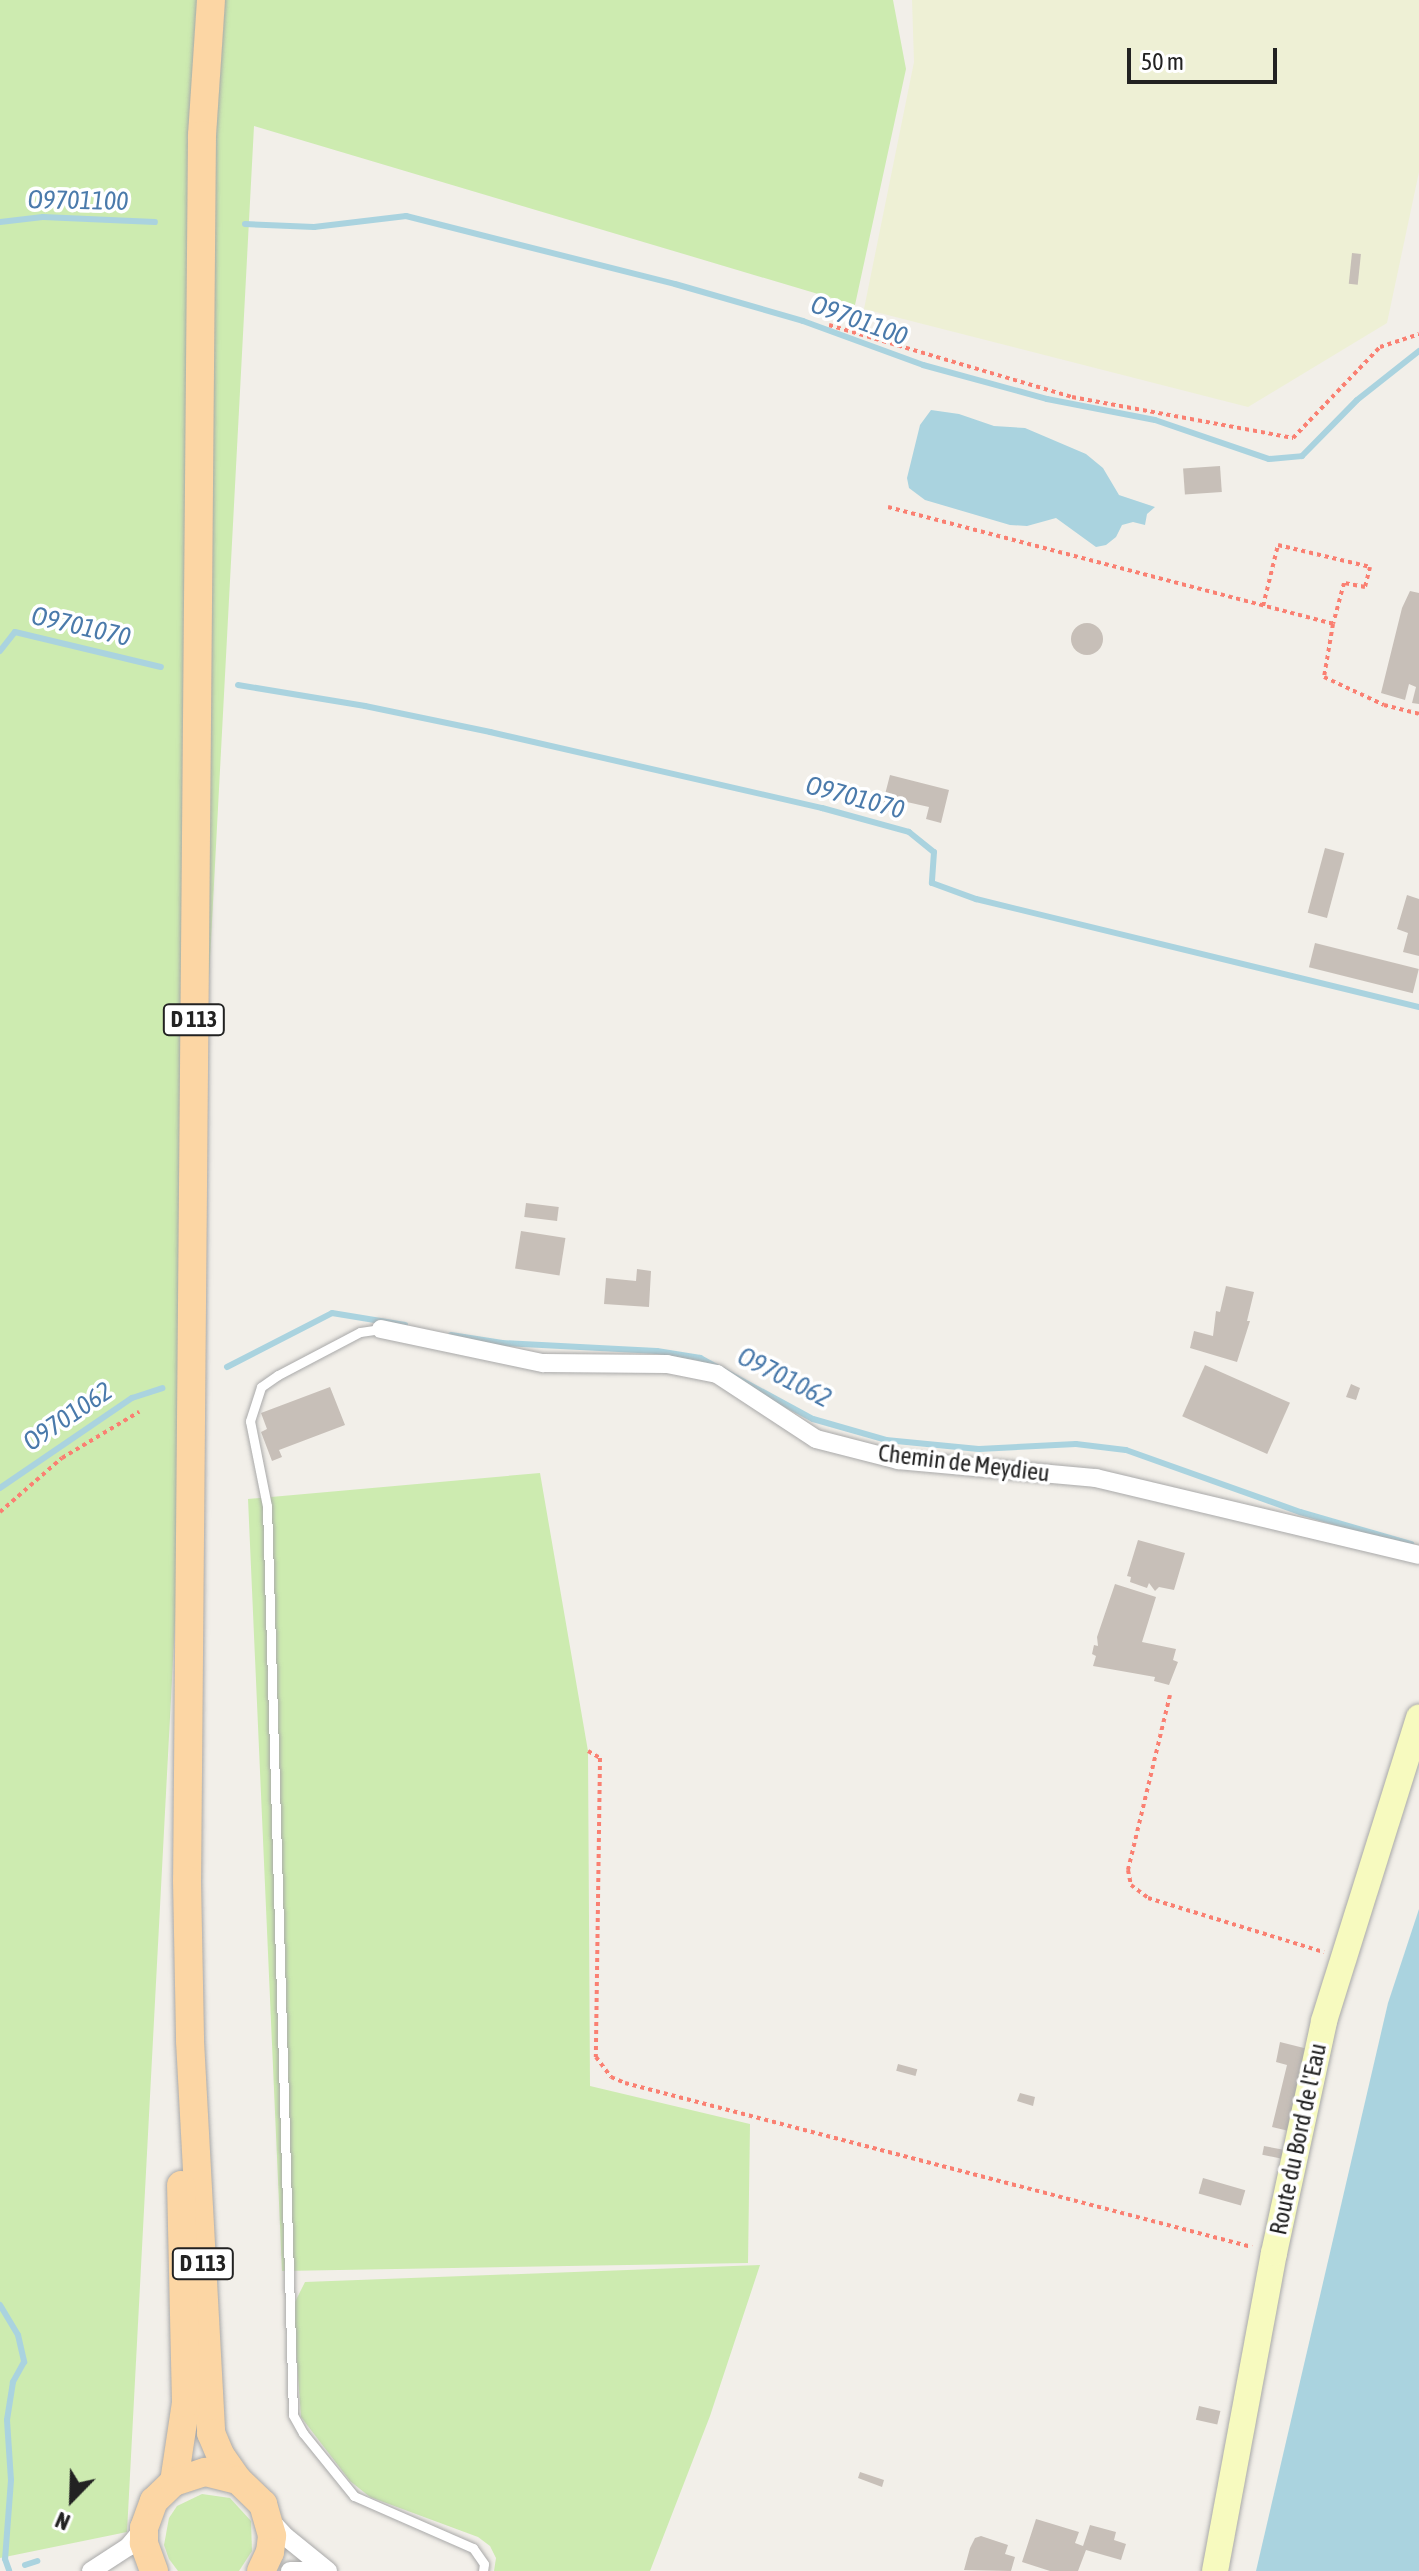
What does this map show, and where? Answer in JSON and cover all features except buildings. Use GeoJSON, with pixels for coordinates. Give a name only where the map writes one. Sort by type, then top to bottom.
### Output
{"type":"FeatureCollection","features":[{"type":"Feature","properties":{"kind":"main road","name":"D 113"},"geometry":{"type":"LineString","coordinates":[[211,0],[202,151],[188,1816],[190,2041],[211,2433],[221,2456],[238,2480]]}},
{"type":"Feature","properties":{"kind":"main road","name":"D 113"},"geometry":{"type":"LineString","coordinates":[[174,2482],[186,2403],[181,2163],[190,2041]]}},
{"type":"Feature","properties":{"kind":"main road"},"geometry":{"type":"LineString","coordinates":[[154,2571],[144,2543],[144,2528],[154,2501],[174,2482],[205,2472],[238,2480],[263,2504],[270,2520],[270,2552],[261,2571]]}},
{"type":"Feature","properties":{"kind":"street","name":"Chemin de Meydieu"},"geometry":{"type":"LineString","coordinates":[[381,1329],[543,1363],[667,1364],[717,1374],[816,1439],[898,1460],[1096,1478],[1419,1555]]}},
{"type":"Feature","properties":{"kind":"street","name":"Route du Bord de l'Eau"},"geometry":{"type":"LineString","coordinates":[[1215,2571],[1274,2253],[1309,2087],[1342,1957],[1419,1717]]}},
{"type":"Feature","properties":{"kind":"street"},"geometry":{"type":"LineString","coordinates":[[270,2520],[328,2571]]}},
{"type":"Feature","properties":{"kind":"street"},"geometry":{"type":"LineString","coordinates":[[91,2571],[128,2547],[144,2528]]}},
{"type":"Feature","properties":{"kind":"street"},"geometry":{"type":"LineString","coordinates":[[290,2571],[308,2571]]}},
{"type":"Feature","properties":{"kind":"lane"},"geometry":{"type":"LineString","coordinates":[[381,1329],[360,1332],[278,1375],[261,1387],[250,1421],[267,1506],[293,2415],[303,2433],[354,2496],[473,2548],[484,2564],[483,2571]]}},
{"type":"Feature","properties":{"kind":"path"},"geometry":{"type":"LineString","coordinates":[[829,325],[1072,397],[1293,438],[1380,347],[1419,334]]}},
{"type":"Feature","properties":{"kind":"path"},"geometry":{"type":"LineString","coordinates":[[888,507],[1333,624]]}},
{"type":"Feature","properties":{"kind":"path"},"geometry":{"type":"LineString","coordinates":[[1263,606],[1278,545],[1370,567],[1365,587],[1344,583],[1324,677],[1384,705],[1419,714]]}},
{"type":"Feature","properties":{"kind":"path"},"geometry":{"type":"LineString","coordinates":[[0,1512],[62,1458],[139,1412]]}},
{"type":"Feature","properties":{"kind":"path"},"geometry":{"type":"LineString","coordinates":[[1170,1695],[1128,1870],[1131,1885],[1148,1898],[1342,1957]]}},
{"type":"Feature","properties":{"kind":"path"},"geometry":{"type":"LineString","coordinates":[[588,1751],[600,1758],[596,2057],[611,2077],[1274,2253]]}},
{"type":"Feature","properties":{"kind":"green space"},"geometry":{"type":"Polygon","coordinates":[[[0,0],[893,0],[906,69],[855,305],[254,126],[127,2532],[0,2558],[0,0]]]}},
{"type":"Feature","properties":{"kind":"green space"},"geometry":{"type":"Polygon","coordinates":[[[912,0],[1419,0],[1419,172],[1387,323],[1248,407],[864,309],[914,62],[912,0]]]}},
{"type":"Feature","properties":{"kind":"green space"},"geometry":{"type":"Polygon","coordinates":[[[540,1473],[588,1751],[590,2086],[750,2124],[748,2263],[282,2271],[248,1499],[540,1473]]]}},
{"type":"Feature","properties":{"kind":"green space"},"geometry":{"type":"Polygon","coordinates":[[[760,2265],[710,2416],[650,2571],[494,2571],[496,2558],[490,2546],[478,2537],[370,2497],[350,2481],[301,2417],[293,2306],[305,2282],[760,2265]]]}},
{"type":"Feature","properties":{"kind":"green space"},"geometry":{"type":"Polygon","coordinates":[[[202,2494],[230,2498],[251,2521],[252,2551],[239,2571],[178,2571],[169,2559],[164,2545],[169,2518],[177,2506],[202,2494]]]}},
{"type":"Feature","properties":{"kind":"water"},"geometry":{"type":"Polygon","coordinates":[[[931,410],[959,414],[994,426],[1025,428],[1086,454],[1103,468],[1119,495],[1155,507],[1147,514],[1145,525],[1133,522],[1122,525],[1116,537],[1106,545],[1096,547],[1056,518],[1027,526],[1010,525],[925,500],[909,488],[907,478],[920,425],[931,410]]]}},
{"type":"Feature","properties":{"kind":"water"},"geometry":{"type":"Polygon","coordinates":[[[1419,1909],[1419,2571],[1256,2571],[1388,2003],[1419,1909]]]}},
{"type":"Feature","properties":{"kind":"waterway","name":"O9701100"},"geometry":{"type":"LineString","coordinates":[[245,224],[314,227],[406,216],[675,284],[803,321],[923,365],[1047,399],[1155,420],[1269,459],[1302,456],[1357,400],[1419,351]]}},
{"type":"Feature","properties":{"kind":"waterway","name":"O9701100"},"geometry":{"type":"LineString","coordinates":[[0,222],[43,217],[155,222]]}},
{"type":"Feature","properties":{"kind":"waterway","name":"O9701070"},"geometry":{"type":"LineString","coordinates":[[0,651],[15,632],[161,667]]}},
{"type":"Feature","properties":{"kind":"waterway","name":"O9701070"},"geometry":{"type":"LineString","coordinates":[[238,685],[365,706],[490,732],[822,808],[909,832],[934,852],[932,883],[976,899],[1419,1007]]}},
{"type":"Feature","properties":{"kind":"waterway","name":"O9701062"},"geometry":{"type":"LineString","coordinates":[[227,1367],[332,1313],[405,1325]]}},
{"type":"Feature","properties":{"kind":"waterway","name":"O9701062"},"geometry":{"type":"LineString","coordinates":[[451,1335],[502,1343],[657,1351],[700,1358],[813,1419],[886,1440],[979,1449],[1076,1444],[1126,1450],[1300,1512],[1411,1544]]}},
{"type":"Feature","properties":{"kind":"waterway","name":"O9701062"},"geometry":{"type":"LineString","coordinates":[[0,1488],[132,1398],[162,1388]]}},
{"type":"Feature","properties":{"kind":"waterway","name":"O9701062"},"geometry":{"type":"LineString","coordinates":[[0,2305],[18,2335],[24,2362],[13,2382],[7,2420],[11,2480],[5,2559],[9,2570]]}},
{"type":"Feature","properties":{"kind":"waterway"},"geometry":{"type":"LineString","coordinates":[[25,2565],[37,2561]]}}]}
